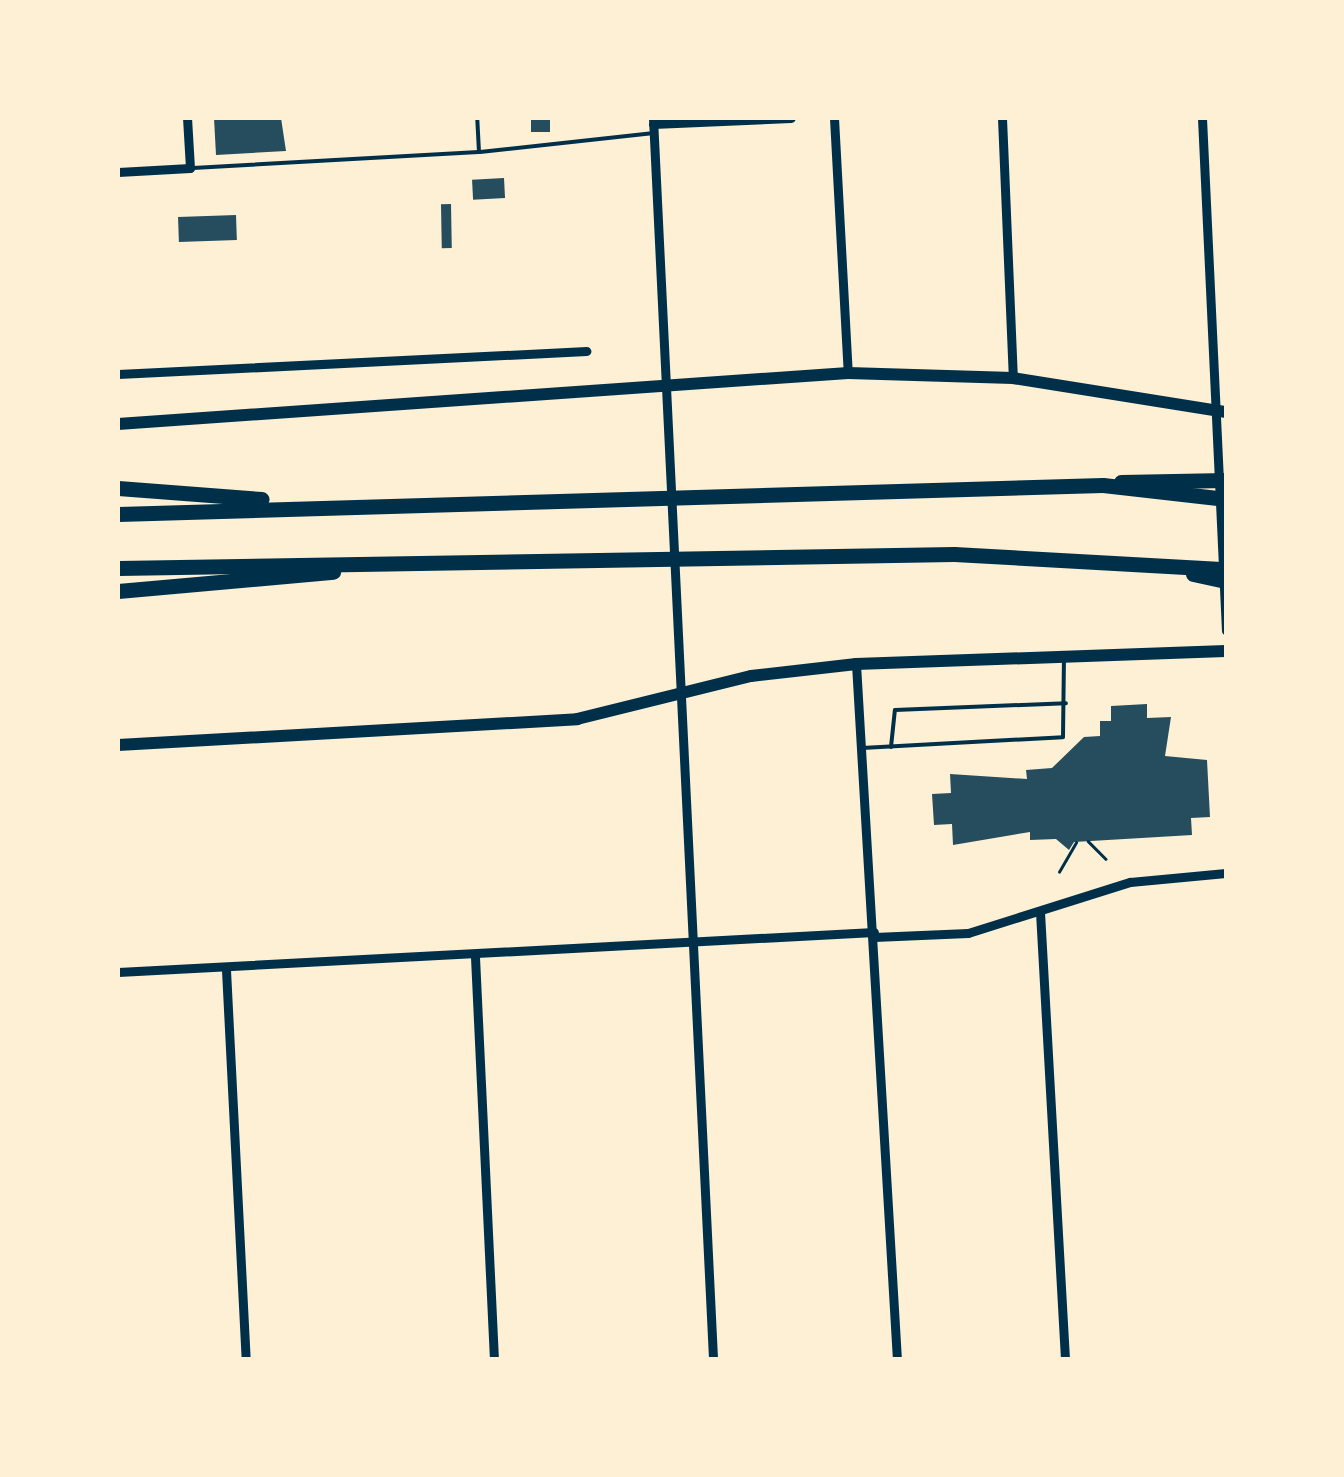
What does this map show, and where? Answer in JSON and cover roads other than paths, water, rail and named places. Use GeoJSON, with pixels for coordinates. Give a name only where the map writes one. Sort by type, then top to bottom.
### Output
{"type":"FeatureCollection","features":[{"type":"Feature","properties":{"kind":"highway"},"geometry":{"type":"LineString","coordinates":[[1103,485],[1156,476],[1226,480]]}},
{"type":"Feature","properties":{"kind":"highway"},"geometry":{"type":"LineString","coordinates":[[118,514],[331,504],[1103,485],[1226,499]]}},
{"type":"Feature","properties":{"kind":"highway"},"geometry":{"type":"LineString","coordinates":[[118,488],[331,504]]}},
{"type":"Feature","properties":{"kind":"highway"},"geometry":{"type":"LineString","coordinates":[[954,554],[1226,581]]}},
{"type":"Feature","properties":{"kind":"highway"},"geometry":{"type":"LineString","coordinates":[[118,568],[954,554],[1226,569]]}},
{"type":"Feature","properties":{"kind":"highway"},"geometry":{"type":"LineString","coordinates":[[118,591],[460,561]]}},
{"type":"Feature","properties":{"kind":"main road"},"geometry":{"type":"LineString","coordinates":[[118,424],[848,373],[1014,378],[1221,410]]}},
{"type":"Feature","properties":{"kind":"main road"},"geometry":{"type":"LineString","coordinates":[[118,745],[577,720],[677,698],[751,676],[856,664],[1226,651]]}},
{"type":"Feature","properties":{"kind":"street"},"geometry":{"type":"LineString","coordinates":[[118,172],[190,168],[187,118]]}},
{"type":"Feature","properties":{"kind":"street"},"geometry":{"type":"LineString","coordinates":[[712,1360],[672,598],[653,125],[791,118]]}},
{"type":"Feature","properties":{"kind":"street"},"geometry":{"type":"LineString","coordinates":[[834,118],[848,373]]}},
{"type":"Feature","properties":{"kind":"street"},"geometry":{"type":"LineString","coordinates":[[1002,118],[1014,378]]}},
{"type":"Feature","properties":{"kind":"street"},"geometry":{"type":"LineString","coordinates":[[1202,118],[1221,410],[1217,446],[1226,629]]}},
{"type":"Feature","properties":{"kind":"street"},"geometry":{"type":"LineString","coordinates":[[118,374],[586,351]]}},
{"type":"Feature","properties":{"kind":"street"},"geometry":{"type":"LineString","coordinates":[[856,664],[897,1360]]}},
{"type":"Feature","properties":{"kind":"street"},"geometry":{"type":"LineString","coordinates":[[118,972],[475,957],[690,942],[968,934],[1130,882],[1226,873]]}},
{"type":"Feature","properties":{"kind":"street"},"geometry":{"type":"LineString","coordinates":[[1040,912],[1065,1360]]}},
{"type":"Feature","properties":{"kind":"street"},"geometry":{"type":"LineString","coordinates":[[475,957],[494,1360]]}},
{"type":"Feature","properties":{"kind":"street"},"geometry":{"type":"LineString","coordinates":[[226,970],[246,1360]]}},
{"type":"Feature","properties":{"kind":"lane"},"geometry":{"type":"LineString","coordinates":[[477,118],[478,152]]}},
{"type":"Feature","properties":{"kind":"lane"},"geometry":{"type":"LineString","coordinates":[[190,168],[478,152],[653,125]]}},
{"type":"Feature","properties":{"kind":"lane"},"geometry":{"type":"LineString","coordinates":[[862,748],[1056,738],[1067,734],[1064,657]]}},
{"type":"Feature","properties":{"kind":"lane"},"geometry":{"type":"LineString","coordinates":[[891,747],[894,710],[1066,702]]}}]}
